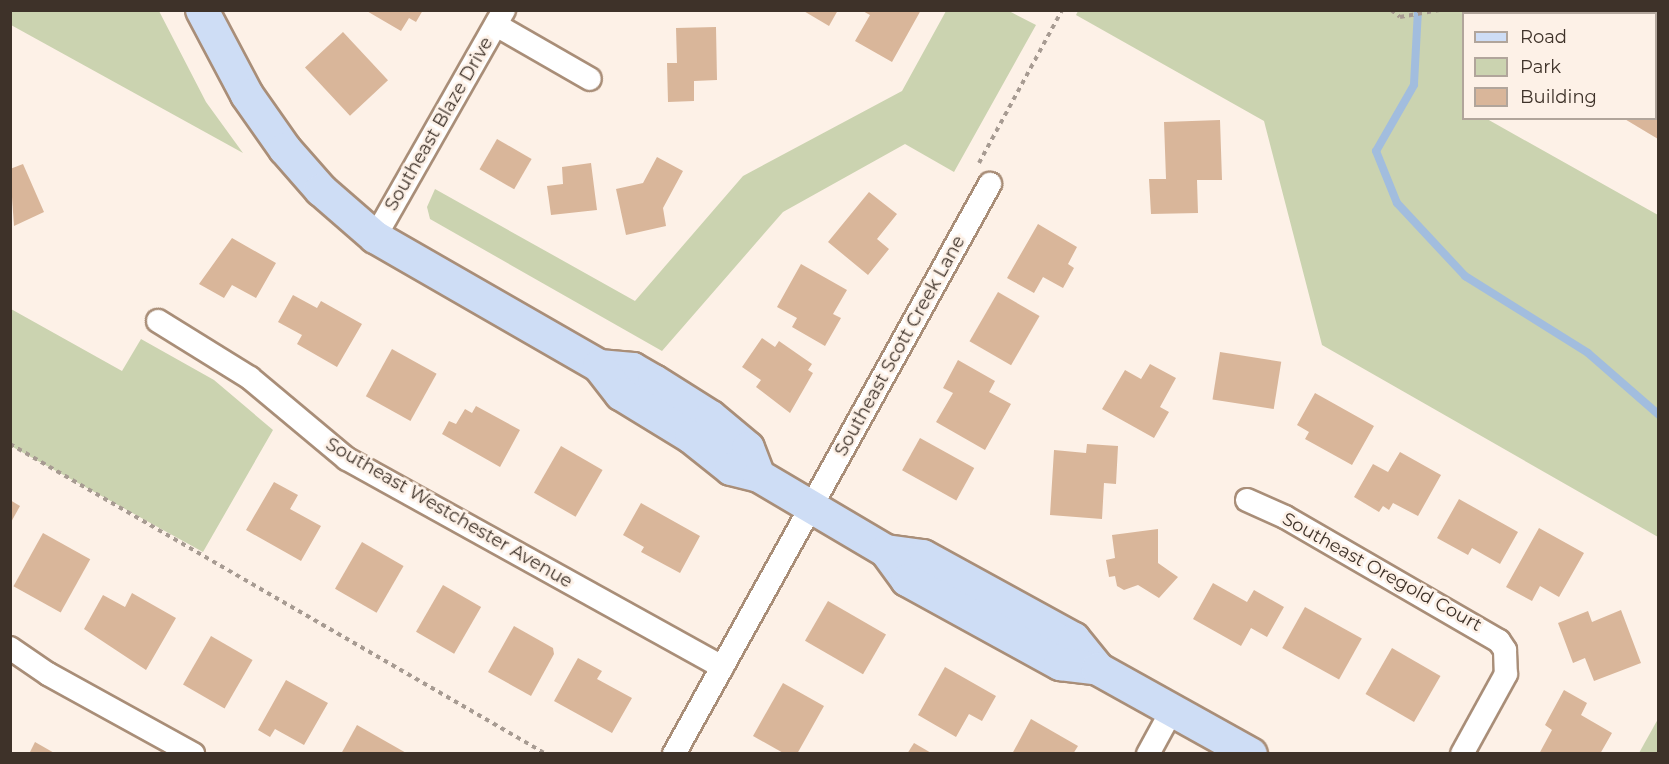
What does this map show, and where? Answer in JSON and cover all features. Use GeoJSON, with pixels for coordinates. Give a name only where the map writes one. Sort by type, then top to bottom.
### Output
{"type":"FeatureCollection","features":[{"type":"Feature","properties":{"kind":"street"},"geometry":{"type":"LineString","coordinates":[[202,10],[247,95],[285,149],[321,190],[375,237],[599,366],[633,369],[711,417],[748,448],[759,476],[809,509],[886,550],[907,580],[1060,664],[1098,669],[1251,753]]}},
{"type":"Feature","properties":{"kind":"street"},"geometry":{"type":"LineString","coordinates":[[500,18],[590,79]]}},
{"type":"Feature","properties":{"kind":"street","name":"Southeast Blaze Drive"},"geometry":{"type":"LineString","coordinates":[[375,237],[500,18]]}},
{"type":"Feature","properties":{"kind":"street","name":"Southeast Scott Creek Lane"},"geometry":{"type":"LineString","coordinates":[[674,753],[809,509],[981,179]]}},
{"type":"Feature","properties":{"kind":"street","name":"Southeast Westchester Avenue"},"geometry":{"type":"LineString","coordinates":[[158,321],[250,378],[347,459],[722,667]]}},
{"type":"Feature","properties":{"kind":"street","name":"Southeast Oregold Court"},"geometry":{"type":"LineString","coordinates":[[1247,500],[1295,522],[1499,641],[1505,650],[1506,674],[1462,753]]}},
{"type":"Feature","properties":{"kind":"street"},"geometry":{"type":"LineString","coordinates":[[10,648],[48,674],[193,753]]}},
{"type":"Feature","properties":{"kind":"street"},"geometry":{"type":"LineString","coordinates":[[1148,753],[1172,710]]}},
{"type":"Feature","properties":{"kind":"path"},"geometry":{"type":"LineString","coordinates":[[981,179],[1062,10]]}},
{"type":"Feature","properties":{"kind":"path"},"geometry":{"type":"LineString","coordinates":[[1391,10],[1400,17],[1439,10]]}},
{"type":"Feature","properties":{"kind":"path"},"geometry":{"type":"LineString","coordinates":[[10,444],[546,753]]}},
{"type":"Feature","properties":{"kind":"green space"},"geometry":{"type":"Polygon","coordinates":[[[11,10],[159,11],[206,102],[243,153],[11,25],[11,10]]]}},
{"type":"Feature","properties":{"kind":"green space"},"geometry":{"type":"Polygon","coordinates":[[[946,11],[1009,11],[1036,25],[954,172],[905,144],[783,212],[662,351],[430,219],[427,207],[435,189],[635,301],[743,176],[902,91],[946,11]]]}},
{"type":"Feature","properties":{"kind":"green space"},"geometry":{"type":"Polygon","coordinates":[[[1078,11],[1497,11],[1462,12],[1462,120],[1489,120],[1658,215],[1658,537],[1322,345],[1264,121],[1076,15],[1078,11]]]}},
{"type":"Feature","properties":{"kind":"green space"},"geometry":{"type":"Polygon","coordinates":[[[11,309],[122,371],[141,339],[214,380],[273,430],[203,552],[11,446],[11,309]]]}},
{"type":"Feature","properties":{"kind":"green space"},"geometry":{"type":"Polygon","coordinates":[[[1658,719],[1658,753],[1639,753],[1658,719]]]}},
{"type":"Feature","properties":{"kind":"building"},"geometry":{"type":"Polygon","coordinates":[[[365,10],[423,10],[416,22],[409,18],[401,31],[365,10]]]}},
{"type":"Feature","properties":{"kind":"building"},"geometry":{"type":"Polygon","coordinates":[[[802,10],[838,10],[829,26],[802,10]]]}},
{"type":"Feature","properties":{"kind":"building"},"geometry":{"type":"Polygon","coordinates":[[[861,10],[921,10],[892,62],[855,41],[870,15],[861,10]]]}},
{"type":"Feature","properties":{"kind":"building"},"geometry":{"type":"Polygon","coordinates":[[[716,27],[717,80],[694,81],[694,101],[668,102],[667,63],[677,63],[676,28],[716,27]]]}},
{"type":"Feature","properties":{"kind":"building"},"geometry":{"type":"Polygon","coordinates":[[[1658,29],[1658,139],[1626,120],[1657,120],[1658,29]]]}},
{"type":"Feature","properties":{"kind":"building"},"geometry":{"type":"Polygon","coordinates":[[[343,32],[388,80],[350,116],[305,67],[343,32]]]}},
{"type":"Feature","properties":{"kind":"building"},"geometry":{"type":"Polygon","coordinates":[[[1220,120],[1222,180],[1197,180],[1198,213],[1151,214],[1149,179],[1166,179],[1164,122],[1220,120]]]}},
{"type":"Feature","properties":{"kind":"building"},"geometry":{"type":"Polygon","coordinates":[[[497,139],[532,159],[514,189],[480,169],[497,139]]]}},
{"type":"Feature","properties":{"kind":"building"},"geometry":{"type":"Polygon","coordinates":[[[657,157],[683,171],[663,208],[666,226],[626,235],[616,189],[643,183],[657,157]]]}},
{"type":"Feature","properties":{"kind":"building"},"geometry":{"type":"Polygon","coordinates":[[[591,163],[597,210],[551,215],[547,186],[563,184],[562,167],[591,163]]]}},
{"type":"Feature","properties":{"kind":"building"},"geometry":{"type":"Polygon","coordinates":[[[23,164],[44,212],[14,226],[10,169],[23,164]]]}},
{"type":"Feature","properties":{"kind":"building"},"geometry":{"type":"Polygon","coordinates":[[[869,192],[897,214],[877,239],[889,249],[868,275],[828,242],[869,192]]]}},
{"type":"Feature","properties":{"kind":"building"},"geometry":{"type":"Polygon","coordinates":[[[1038,224],[1077,247],[1068,264],[1074,268],[1063,288],[1043,277],[1034,293],[1007,278],[1038,224]]]}},
{"type":"Feature","properties":{"kind":"building"},"geometry":{"type":"Polygon","coordinates":[[[232,238],[276,263],[256,298],[232,285],[224,298],[199,284],[232,238]]]}},
{"type":"Feature","properties":{"kind":"building"},"geometry":{"type":"Polygon","coordinates":[[[801,264],[847,290],[833,314],[841,318],[825,346],[792,327],[797,318],[777,307],[801,264]]]}},
{"type":"Feature","properties":{"kind":"building"},"geometry":{"type":"Polygon","coordinates":[[[998,292],[1040,316],[1011,365],[970,341],[998,292]]]}},
{"type":"Feature","properties":{"kind":"building"},"geometry":{"type":"Polygon","coordinates":[[[293,295],[317,308],[321,301],[362,324],[337,367],[297,344],[302,335],[278,322],[293,295]]]}},
{"type":"Feature","properties":{"kind":"building"},"geometry":{"type":"Polygon","coordinates":[[[762,338],[775,347],[779,341],[812,364],[808,370],[813,373],[790,413],[756,387],[761,380],[742,367],[762,338]]]}},
{"type":"Feature","properties":{"kind":"building"},"geometry":{"type":"Polygon","coordinates":[[[392,349],[437,374],[410,421],[366,396],[392,349]]]}},
{"type":"Feature","properties":{"kind":"building"},"geometry":{"type":"Polygon","coordinates":[[[1220,352],[1281,362],[1274,409],[1212,399],[1220,352]]]}},
{"type":"Feature","properties":{"kind":"building"},"geometry":{"type":"Polygon","coordinates":[[[958,360],[995,381],[989,392],[1011,404],[985,450],[936,422],[953,393],[943,388],[958,360]]]}},
{"type":"Feature","properties":{"kind":"building"},"geometry":{"type":"Polygon","coordinates":[[[1150,364],[1176,378],[1160,407],[1169,412],[1154,438],[1102,409],[1125,370],[1141,379],[1150,364]]]}},
{"type":"Feature","properties":{"kind":"building"},"geometry":{"type":"Polygon","coordinates":[[[1315,393],[1374,426],[1352,465],[1305,439],[1309,432],[1297,425],[1315,393]]]}},
{"type":"Feature","properties":{"kind":"building"},"geometry":{"type":"Polygon","coordinates":[[[476,406],[520,430],[500,467],[442,434],[449,421],[456,424],[465,409],[472,413],[476,406]]]}},
{"type":"Feature","properties":{"kind":"building"},"geometry":{"type":"Polygon","coordinates":[[[920,438],[974,468],[956,500],[902,470],[920,438]]]}},
{"type":"Feature","properties":{"kind":"building"},"geometry":{"type":"Polygon","coordinates":[[[1087,444],[1118,446],[1116,484],[1104,483],[1102,519],[1050,515],[1054,450],[1086,453],[1087,444]]]}},
{"type":"Feature","properties":{"kind":"building"},"geometry":{"type":"Polygon","coordinates":[[[561,446],[603,470],[576,517],[534,493],[561,446]]]}},
{"type":"Feature","properties":{"kind":"building"},"geometry":{"type":"Polygon","coordinates":[[[1400,452],[1441,475],[1418,516],[1393,503],[1389,510],[1383,506],[1379,512],[1354,497],[1373,464],[1388,472],[1400,452]]]}},
{"type":"Feature","properties":{"kind":"building"},"geometry":{"type":"Polygon","coordinates":[[[274,482],[298,495],[290,509],[321,526],[301,561],[246,530],[274,482]]]}},
{"type":"Feature","properties":{"kind":"building"},"geometry":{"type":"Polygon","coordinates":[[[1459,499],[1518,532],[1500,564],[1472,548],[1468,555],[1437,538],[1459,499]]]}},
{"type":"Feature","properties":{"kind":"building"},"geometry":{"type":"Polygon","coordinates":[[[10,500],[20,506],[10,524],[10,500]]]}},
{"type":"Feature","properties":{"kind":"building"},"geometry":{"type":"Polygon","coordinates":[[[641,503],[700,536],[680,573],[641,552],[644,547],[623,535],[641,503]]]}},
{"type":"Feature","properties":{"kind":"building"},"geometry":{"type":"Polygon","coordinates":[[[1539,528],[1584,553],[1559,597],[1540,586],[1532,601],[1506,587],[1539,528]]]}},
{"type":"Feature","properties":{"kind":"building"},"geometry":{"type":"Polygon","coordinates":[[[1158,529],[1158,563],[1178,577],[1159,598],[1138,585],[1124,590],[1117,586],[1115,576],[1109,577],[1106,560],[1115,558],[1112,535],[1158,529]]]}},
{"type":"Feature","properties":{"kind":"building"},"geometry":{"type":"Polygon","coordinates":[[[43,533],[90,559],[61,613],[13,586],[43,533]]]}},
{"type":"Feature","properties":{"kind":"building"},"geometry":{"type":"Polygon","coordinates":[[[362,542],[404,566],[377,613],[335,589],[362,542]]]}},
{"type":"Feature","properties":{"kind":"building"},"geometry":{"type":"Polygon","coordinates":[[[1213,583],[1247,602],[1254,590],[1284,607],[1267,637],[1251,628],[1241,646],[1193,619],[1213,583]]]}},
{"type":"Feature","properties":{"kind":"building"},"geometry":{"type":"Polygon","coordinates":[[[443,585],[481,607],[454,654],[416,632],[443,585]]]}},
{"type":"Feature","properties":{"kind":"building"},"geometry":{"type":"Polygon","coordinates":[[[132,593],[176,618],[146,670],[84,629],[103,595],[125,607],[132,593]]]}},
{"type":"Feature","properties":{"kind":"building"},"geometry":{"type":"Polygon","coordinates":[[[828,601],[886,634],[863,674],[805,641],[828,601]]]}},
{"type":"Feature","properties":{"kind":"building"},"geometry":{"type":"Polygon","coordinates":[[[1305,607],[1362,639],[1339,680],[1282,648],[1305,607]]]}},
{"type":"Feature","properties":{"kind":"building"},"geometry":{"type":"Polygon","coordinates":[[[1621,610],[1641,663],[1594,681],[1585,658],[1573,663],[1558,623],[1588,611],[1592,622],[1621,610]]]}},
{"type":"Feature","properties":{"kind":"building"},"geometry":{"type":"Polygon","coordinates":[[[514,626],[553,648],[554,654],[531,696],[488,672],[514,626]]]}},
{"type":"Feature","properties":{"kind":"building"},"geometry":{"type":"Polygon","coordinates":[[[211,636],[253,660],[225,708],[183,684],[211,636]]]}},
{"type":"Feature","properties":{"kind":"building"},"geometry":{"type":"Polygon","coordinates":[[[1392,648],[1440,676],[1414,722],[1366,694],[1392,648]]]}},
{"type":"Feature","properties":{"kind":"building"},"geometry":{"type":"Polygon","coordinates":[[[578,658],[602,671],[597,679],[632,698],[612,733],[554,701],[578,658]]]}},
{"type":"Feature","properties":{"kind":"building"},"geometry":{"type":"Polygon","coordinates":[[[945,667],[996,696],[982,721],[969,714],[956,737],[918,715],[945,667]]]}},
{"type":"Feature","properties":{"kind":"building"},"geometry":{"type":"Polygon","coordinates":[[[286,680],[328,703],[304,745],[275,729],[270,737],[258,730],[286,680]]]}},
{"type":"Feature","properties":{"kind":"building"},"geometry":{"type":"Polygon","coordinates":[[[783,683],[824,706],[797,754],[785,754],[753,736],[783,683]]]}},
{"type":"Feature","properties":{"kind":"building"},"geometry":{"type":"Polygon","coordinates":[[[1564,690],[1587,703],[1581,715],[1612,733],[1600,754],[1539,754],[1552,730],[1545,725],[1564,690]]]}},
{"type":"Feature","properties":{"kind":"building"},"geometry":{"type":"Polygon","coordinates":[[[1031,719],[1078,746],[1073,754],[1012,754],[1031,719]]]}},
{"type":"Feature","properties":{"kind":"building"},"geometry":{"type":"Polygon","coordinates":[[[357,725],[408,754],[341,754],[357,725]]]}},
{"type":"Feature","properties":{"kind":"building"},"geometry":{"type":"Polygon","coordinates":[[[35,742],[56,754],[29,754],[35,742]]]}},
{"type":"Feature","properties":{"kind":"building"},"geometry":{"type":"Polygon","coordinates":[[[914,743],[933,754],[907,754],[914,743]]]}},
{"type":"Feature","properties":{"kind":"waterway"},"geometry":{"type":"LineString","coordinates":[[1418,10],[1414,85],[1376,151],[1397,203],[1465,276],[1588,353],[1658,414]]}}]}
